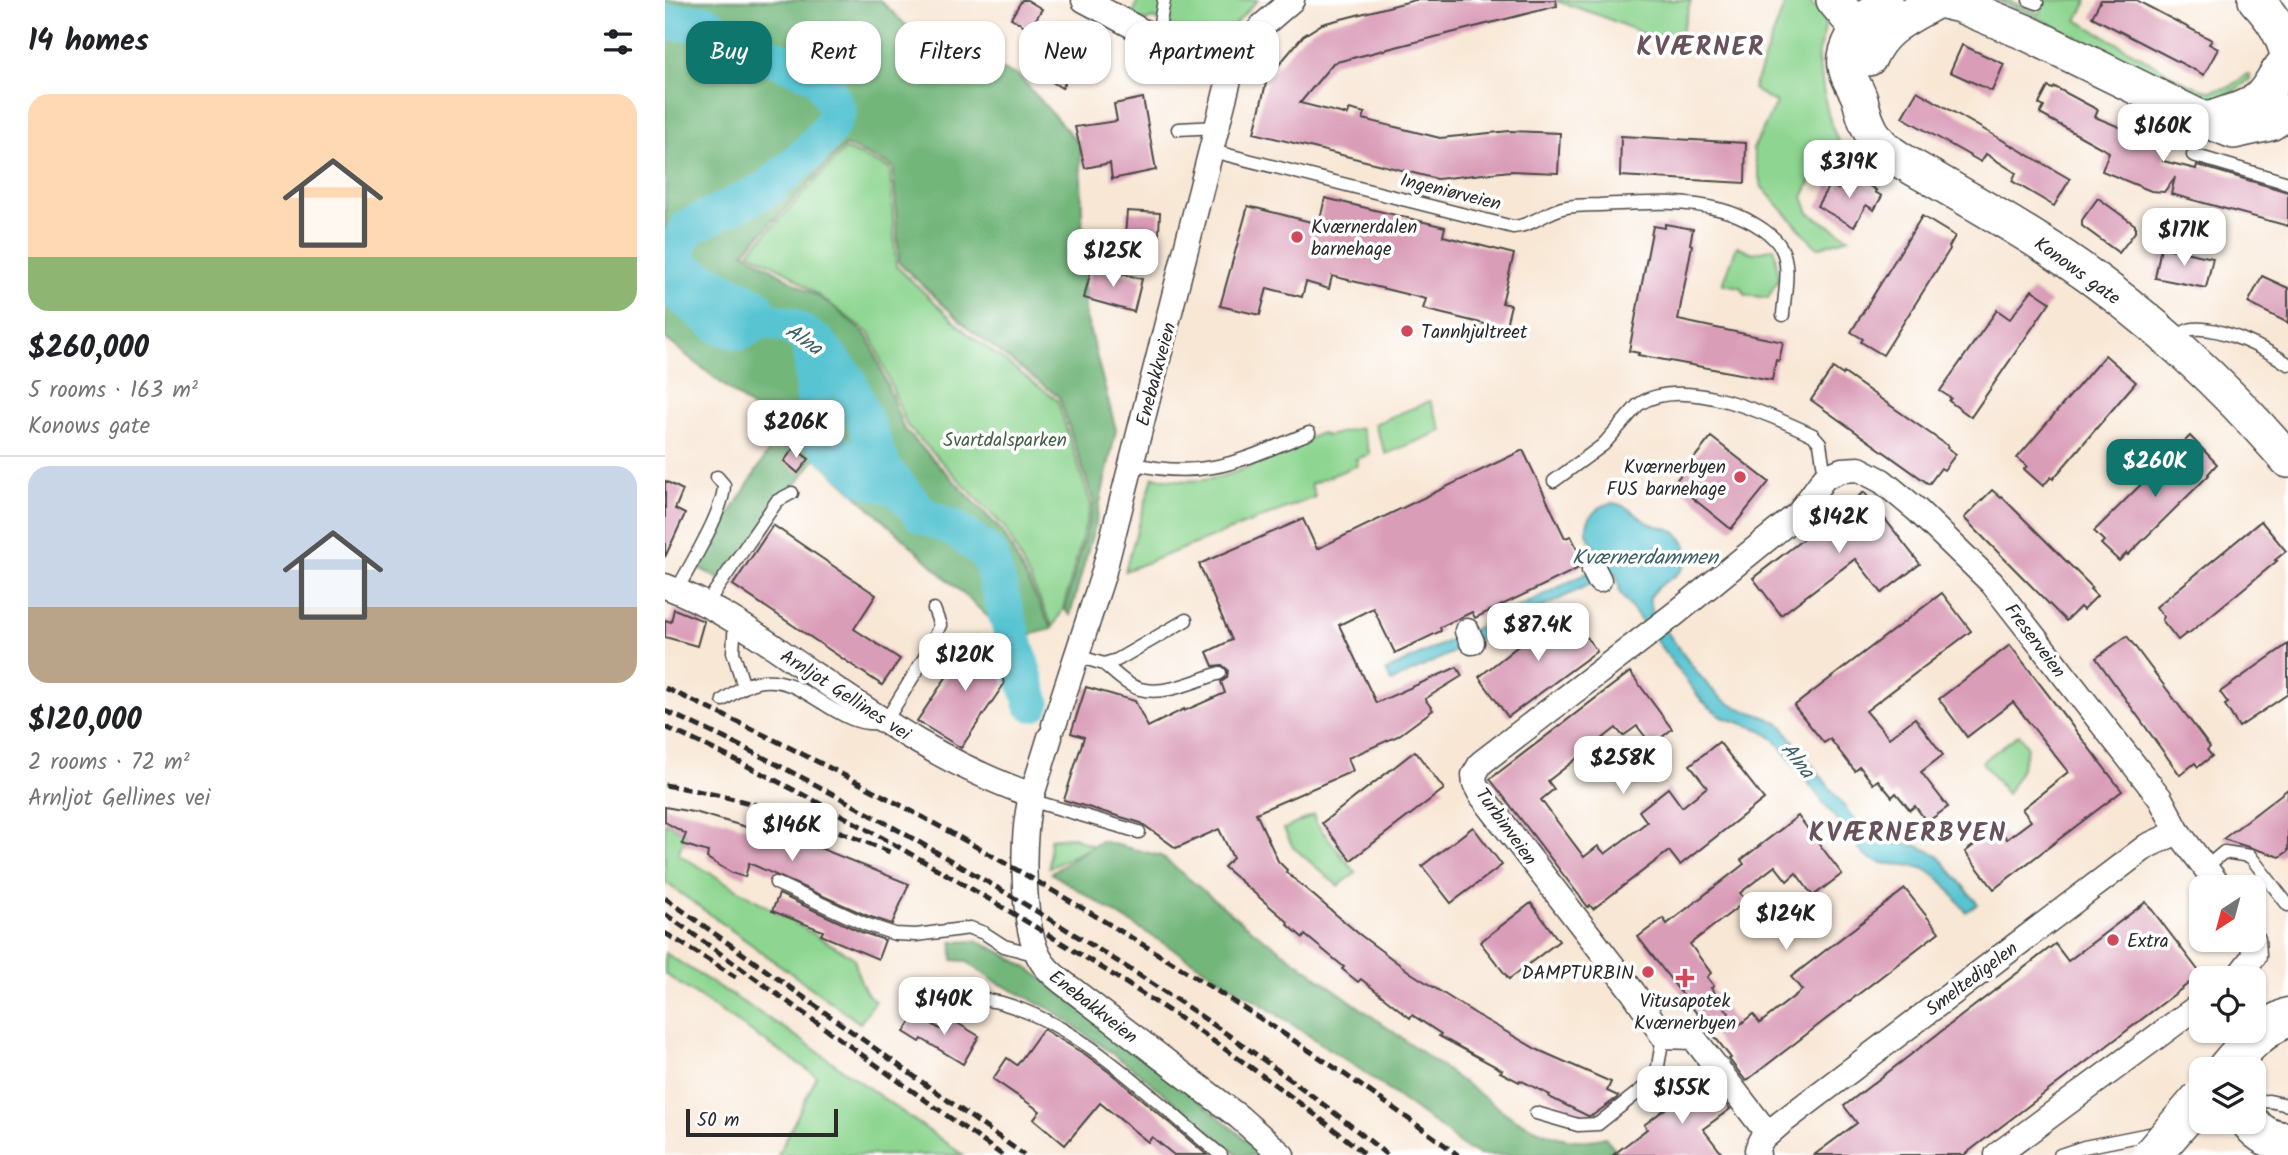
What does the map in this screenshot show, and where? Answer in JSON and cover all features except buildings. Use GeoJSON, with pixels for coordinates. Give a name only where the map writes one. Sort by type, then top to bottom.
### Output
{"type":"FeatureCollection","features":[{"type":"Feature","properties":{"kind":"highway"},"geometry":{"type":"LineString","coordinates":[[2256,1057],[2262,1031],[2288,1017]]}},
{"type":"Feature","properties":{"kind":"highway"},"geometry":{"type":"LineString","coordinates":[[2154,1148],[2189,1111]]}},
{"type":"Feature","properties":{"kind":"highway"},"geometry":{"type":"LineString","coordinates":[[2261,1134],[2288,1142]]}},
{"type":"Feature","properties":{"kind":"main road"},"geometry":{"type":"LineString","coordinates":[[1834,0],[1872,15],[1900,20],[1938,0],[1960,5],[2027,33],[2209,120],[2247,106],[2282,108],[2277,71],[2288,60]]}},
{"type":"Feature","properties":{"kind":"main road"},"geometry":{"type":"LineString","coordinates":[[2256,0],[2271,16],[2283,36],[2288,54]]}},
{"type":"Feature","properties":{"kind":"main road","name":"Konows gate"},"geometry":{"type":"LineString","coordinates":[[1872,15],[1860,99],[1864,118],[1872,133],[1891,153],[2067,259],[2170,341],[2234,401],[2288,460]]}},
{"type":"Feature","properties":{"kind":"street","name":"Enebakkveien"},"geometry":{"type":"LineString","coordinates":[[1268,21],[1292,0]]}},
{"type":"Feature","properties":{"kind":"street"},"geometry":{"type":"LineString","coordinates":[[1079,3],[1125,24]]}},
{"type":"Feature","properties":{"kind":"street","name":"Enebakkveien"},"geometry":{"type":"LineString","coordinates":[[1228,84],[1103,575],[1031,796],[1026,828],[1024,882],[1037,955],[1053,974],[1239,1117],[1282,1155]]}},
{"type":"Feature","properties":{"kind":"street","name":"Freserveien"},"geometry":{"type":"LineString","coordinates":[[1825,477],[1842,470],[1859,469],[1871,473],[1917,510],[1973,564],[2022,619],[2040,646],[2160,798],[2178,832],[2211,875]]}},
{"type":"Feature","properties":{"kind":"street","name":"Turbinveien"},"geometry":{"type":"LineString","coordinates":[[1663,1036],[1633,992],[1481,795],[1474,775],[1481,763],[1667,621],[1798,514],[1825,477]]}},
{"type":"Feature","properties":{"kind":"street","name":"Arnljot Gellines vei"},"geometry":{"type":"LineString","coordinates":[[671,588],[707,603],[885,722],[956,764],[1031,796]]}},
{"type":"Feature","properties":{"kind":"street","name":"Smeltedigelen"},"geometry":{"type":"LineString","coordinates":[[1763,1144],[2147,846],[2178,832]]}},
{"type":"Feature","properties":{"kind":"street"},"geometry":{"type":"LineString","coordinates":[[1997,1155],[2189,1013]]}},
{"type":"Feature","properties":{"kind":"street"},"geometry":{"type":"LineString","coordinates":[[1663,1036],[1693,1037],[1763,1144]]}},
{"type":"Feature","properties":{"kind":"lane"},"geometry":{"type":"LineString","coordinates":[[1160,21],[1164,0]]}},
{"type":"Feature","properties":{"kind":"lane","name":"Ingeniørveien"},"geometry":{"type":"LineString","coordinates":[[1178,129],[1513,227],[1523,226],[1562,208],[1585,205],[1637,202],[1724,210],[1752,223],[1780,246],[1786,266],[1783,315]]}},
{"type":"Feature","properties":{"kind":"lane"},"geometry":{"type":"LineString","coordinates":[[2193,155],[2288,183]]}},
{"type":"Feature","properties":{"kind":"lane"},"geometry":{"type":"LineString","coordinates":[[2170,341],[2191,328],[2211,330],[2245,341],[2288,365]]}},
{"type":"Feature","properties":{"kind":"lane"},"geometry":{"type":"LineString","coordinates":[[1554,481],[1603,445],[1638,405],[1670,393],[1712,398],[1743,406],[1813,435],[1820,443],[1825,477]]}},
{"type":"Feature","properties":{"kind":"lane"},"geometry":{"type":"LineString","coordinates":[[1132,463],[1177,471],[1218,468],[1309,433]]}},
{"type":"Feature","properties":{"kind":"lane"},"geometry":{"type":"LineString","coordinates":[[671,588],[712,523],[724,485],[717,477]]}},
{"type":"Feature","properties":{"kind":"lane"},"geometry":{"type":"LineString","coordinates":[[707,603],[777,501],[792,493]]}},
{"type":"Feature","properties":{"kind":"lane"},"geometry":{"type":"LineString","coordinates":[[723,700],[754,682],[769,680],[792,687],[848,719],[875,724],[885,722],[925,657],[940,625],[934,609]]}},
{"type":"Feature","properties":{"kind":"lane"},"geometry":{"type":"LineString","coordinates":[[734,620],[733,652],[744,687]]}},
{"type":"Feature","properties":{"kind":"lane"},"geometry":{"type":"LineString","coordinates":[[1104,664],[1117,660],[1186,620]]}},
{"type":"Feature","properties":{"kind":"lane"},"geometry":{"type":"LineString","coordinates":[[1077,656],[1104,664],[1139,689],[1167,689],[1220,673]]}},
{"type":"Feature","properties":{"kind":"lane"},"geometry":{"type":"LineString","coordinates":[[1031,796],[1139,832]]}},
{"type":"Feature","properties":{"kind":"lane"},"geometry":{"type":"LineString","coordinates":[[2205,868],[2224,852],[2250,856],[2288,905]]}},
{"type":"Feature","properties":{"kind":"lane"},"geometry":{"type":"LineString","coordinates":[[776,883],[866,924],[895,934],[916,935],[970,928],[984,933],[1004,946],[1037,955]]}},
{"type":"Feature","properties":{"kind":"lane","name":"Enebakkveien"},"geometry":{"type":"LineString","coordinates":[[912,1004],[930,997],[978,999],[1000,1002],[1041,1019],[1075,1038],[1117,1069],[1221,1155]]}},
{"type":"Feature","properties":{"kind":"lane"},"geometry":{"type":"LineString","coordinates":[[1536,1113],[1566,1123],[1592,1125],[1605,1120],[1619,1102],[1655,1078],[1663,1036]]}},
{"type":"Feature","properties":{"kind":"lane"},"geometry":{"type":"LineString","coordinates":[[2266,1101],[2288,1105]]}},
{"type":"Feature","properties":{"kind":"lane"},"geometry":{"type":"LineString","coordinates":[[2060,1155],[2084,1147],[2154,1148],[2189,1124]]}},
{"type":"Feature","properties":{"kind":"green space"},"geometry":{"type":"Polygon","coordinates":[[[665,0],[880,0],[902,21],[895,21],[895,84],[1005,84],[1005,71],[1019,76],[1019,84],[1026,84],[1080,145],[1085,313],[1116,430],[1096,521],[1070,615],[1065,610],[1094,503],[1059,397],[969,329],[899,263],[893,167],[845,145],[744,252],[833,306],[869,338],[904,429],[1003,532],[1052,629],[1012,639],[816,458],[723,581],[697,567],[781,431],[665,338],[665,0]]]}},
{"type":"Feature","properties":{"kind":"green space"},"geometry":{"type":"Polygon","coordinates":[[[1138,0],[1258,0],[1239,21],[1159,21],[1152,18],[1147,21],[1132,17],[1138,0]]]}},
{"type":"Feature","properties":{"kind":"green space"},"geometry":{"type":"Polygon","coordinates":[[[1553,0],[1691,0],[1677,47],[1596,14],[1553,0]]]}},
{"type":"Feature","properties":{"kind":"green space"},"geometry":{"type":"Polygon","coordinates":[[[1786,0],[1807,0],[1822,15],[1825,22],[1818,63],[1829,116],[1835,135],[1846,153],[1814,174],[1803,197],[1809,213],[1849,238],[1817,248],[1761,186],[1753,149],[1776,103],[1753,89],[1786,0]]]}},
{"type":"Feature","properties":{"kind":"green space"},"geometry":{"type":"Polygon","coordinates":[[[1996,0],[2007,0],[2040,14],[2045,0],[2088,0],[2077,20],[2188,84],[2210,91],[2230,87],[2247,74],[2250,79],[2237,89],[2219,97],[2195,95],[1996,0]]]}},
{"type":"Feature","properties":{"kind":"green space","name":"Svartdalsparken"},"geometry":{"type":"Polygon","coordinates":[[[845,149],[890,169],[896,266],[967,333],[1057,400],[1091,504],[1063,609],[1053,627],[1006,529],[907,426],[871,335],[790,274],[749,252],[845,149]]]}},
{"type":"Feature","properties":{"kind":"green space"},"geometry":{"type":"Polygon","coordinates":[[[1737,246],[1753,253],[1774,248],[1779,278],[1768,298],[1746,295],[1740,287],[1723,284],[1737,246]]]}},
{"type":"Feature","properties":{"kind":"green space"},"geometry":{"type":"Polygon","coordinates":[[[1430,401],[1442,431],[1386,454],[1374,424],[1430,401]]]}},
{"type":"Feature","properties":{"kind":"green space"},"geometry":{"type":"Polygon","coordinates":[[[1361,428],[1370,454],[1356,459],[1358,465],[1311,484],[1315,497],[1125,571],[1153,477],[1190,481],[1217,477],[1247,467],[1321,433],[1327,436],[1361,428]]]}},
{"type":"Feature","properties":{"kind":"green space"},"geometry":{"type":"Polygon","coordinates":[[[2019,734],[2027,746],[2026,753],[2020,771],[2007,794],[1982,762],[2019,734]]]}},
{"type":"Feature","properties":{"kind":"green space"},"geometry":{"type":"Polygon","coordinates":[[[1314,815],[1315,822],[1356,873],[1338,886],[1293,847],[1284,829],[1314,815]]]}},
{"type":"Feature","properties":{"kind":"green space"},"geometry":{"type":"Polygon","coordinates":[[[665,822],[686,834],[678,854],[854,958],[863,987],[875,1001],[860,1023],[665,882],[665,822]]]}},
{"type":"Feature","properties":{"kind":"green space"},"geometry":{"type":"Polygon","coordinates":[[[1073,837],[1093,846],[1049,868],[1050,839],[1073,837]]]}},
{"type":"Feature","properties":{"kind":"green space"},"geometry":{"type":"Polygon","coordinates":[[[1101,841],[1161,856],[1244,924],[1514,1119],[1558,1137],[1593,1140],[1605,1137],[1620,1155],[1479,1155],[1467,1150],[1361,1070],[1051,873],[1101,841]]]}},
{"type":"Feature","properties":{"kind":"green space"},"geometry":{"type":"Polygon","coordinates":[[[976,941],[1013,959],[1047,982],[1208,1108],[1262,1155],[1238,1155],[1139,1073],[1052,1010],[994,981],[966,961],[953,960],[952,942],[976,941]]]}},
{"type":"Feature","properties":{"kind":"green space"},"geometry":{"type":"Polygon","coordinates":[[[665,953],[790,1032],[963,1155],[778,1155],[817,1076],[665,974],[665,953]]]}},
{"type":"Feature","properties":{"kind":"water","name":"Kværnerdammen"},"geometry":{"type":"Polygon","coordinates":[[[1613,503],[1624,506],[1651,524],[1672,530],[1684,542],[1687,558],[1684,566],[1654,591],[1650,604],[1653,613],[1708,685],[1734,706],[1769,718],[1782,726],[1860,827],[1880,840],[1918,846],[1938,855],[1978,904],[1966,912],[1930,872],[1916,866],[1881,863],[1865,856],[1775,740],[1759,729],[1722,717],[1702,701],[1620,593],[1615,573],[1605,577],[1600,567],[1608,563],[1587,534],[1588,521],[1601,507],[1613,503]]]}},
{"type":"Feature","properties":{"kind":"water"},"geometry":{"type":"Polygon","coordinates":[[[1589,572],[1594,582],[1475,641],[1470,631],[1589,572]]]}},
{"type":"Feature","properties":{"kind":"water"},"geometry":{"type":"Polygon","coordinates":[[[1465,633],[1470,644],[1391,682],[1386,671],[1465,633]]]}},
{"type":"Feature","properties":{"kind":"waterway","name":"Alna"},"geometry":{"type":"LineString","coordinates":[[665,22],[705,23],[731,40],[821,77],[838,111],[829,129],[810,151],[767,189],[687,228],[670,263],[679,294],[720,326],[741,332],[761,319],[788,325],[819,344],[848,380],[884,470],[922,515],[955,529],[989,554],[1032,703]]}},
{"type":"Feature","properties":{"kind":"waterway"},"geometry":{"type":"LineString","coordinates":[[670,263],[756,306],[763,320]]}},
{"type":"Feature","properties":{"kind":"waterway"},"geometry":{"type":"LineString","coordinates":[[811,339],[817,435],[865,478],[901,490]]}},
{"type":"Feature","properties":{"kind":"railway"},"geometry":{"type":"LineString","coordinates":[[665,688],[842,774],[1071,901],[1295,1041],[1458,1155]]}},
{"type":"Feature","properties":{"kind":"railway"},"geometry":{"type":"LineString","coordinates":[[665,711],[746,749],[864,811],[1085,941],[1240,1043],[1387,1155]]}},
{"type":"Feature","properties":{"kind":"railway"},"geometry":{"type":"LineString","coordinates":[[665,727],[781,783],[857,824],[1073,950],[1223,1047],[1366,1155]]}},
{"type":"Feature","properties":{"kind":"railway"},"geometry":{"type":"LineString","coordinates":[[665,785],[781,812],[892,853]]}},
{"type":"Feature","properties":{"kind":"railway"},"geometry":{"type":"LineString","coordinates":[[665,898],[1024,1155]]}},
{"type":"Feature","properties":{"kind":"railway"},"geometry":{"type":"LineString","coordinates":[[665,914],[1002,1155]]}},
{"type":"Feature","properties":{"kind":"railway"},"geometry":{"type":"LineString","coordinates":[[665,933],[736,977]]}},
{"type":"Feature","properties":{"kind":"place","name":"Kværnerdalen barnehage"},"geometry":{"type":"Point","coordinates":[1297,237]}},
{"type":"Feature","properties":{"kind":"place","name":"Tannhjultreet"},"geometry":{"type":"Point","coordinates":[1407,331]}},
{"type":"Feature","properties":{"kind":"place","name":"Kværnerbyen FUS barnehage"},"geometry":{"type":"Point","coordinates":[1740,477]}},
{"type":"Feature","properties":{"kind":"place","name":"Extra"},"geometry":{"type":"Point","coordinates":[2113,940]}},
{"type":"Feature","properties":{"kind":"place","name":"DAMPTURBIN"},"geometry":{"type":"Point","coordinates":[1648,972]}},
{"type":"Feature","properties":{"kind":"place","name":"Vitusapotek Kværnerbyen"},"geometry":{"type":"Point","coordinates":[1685,978]}},
{"type":"Feature","properties":{"kind":"district","name":"KVÆRNER"},"geometry":{"type":"Point","coordinates":[1701,46]}},
{"type":"Feature","properties":{"kind":"district","name":"KVÆRNERBYEN"},"geometry":{"type":"Point","coordinates":[1908,832]}}]}
